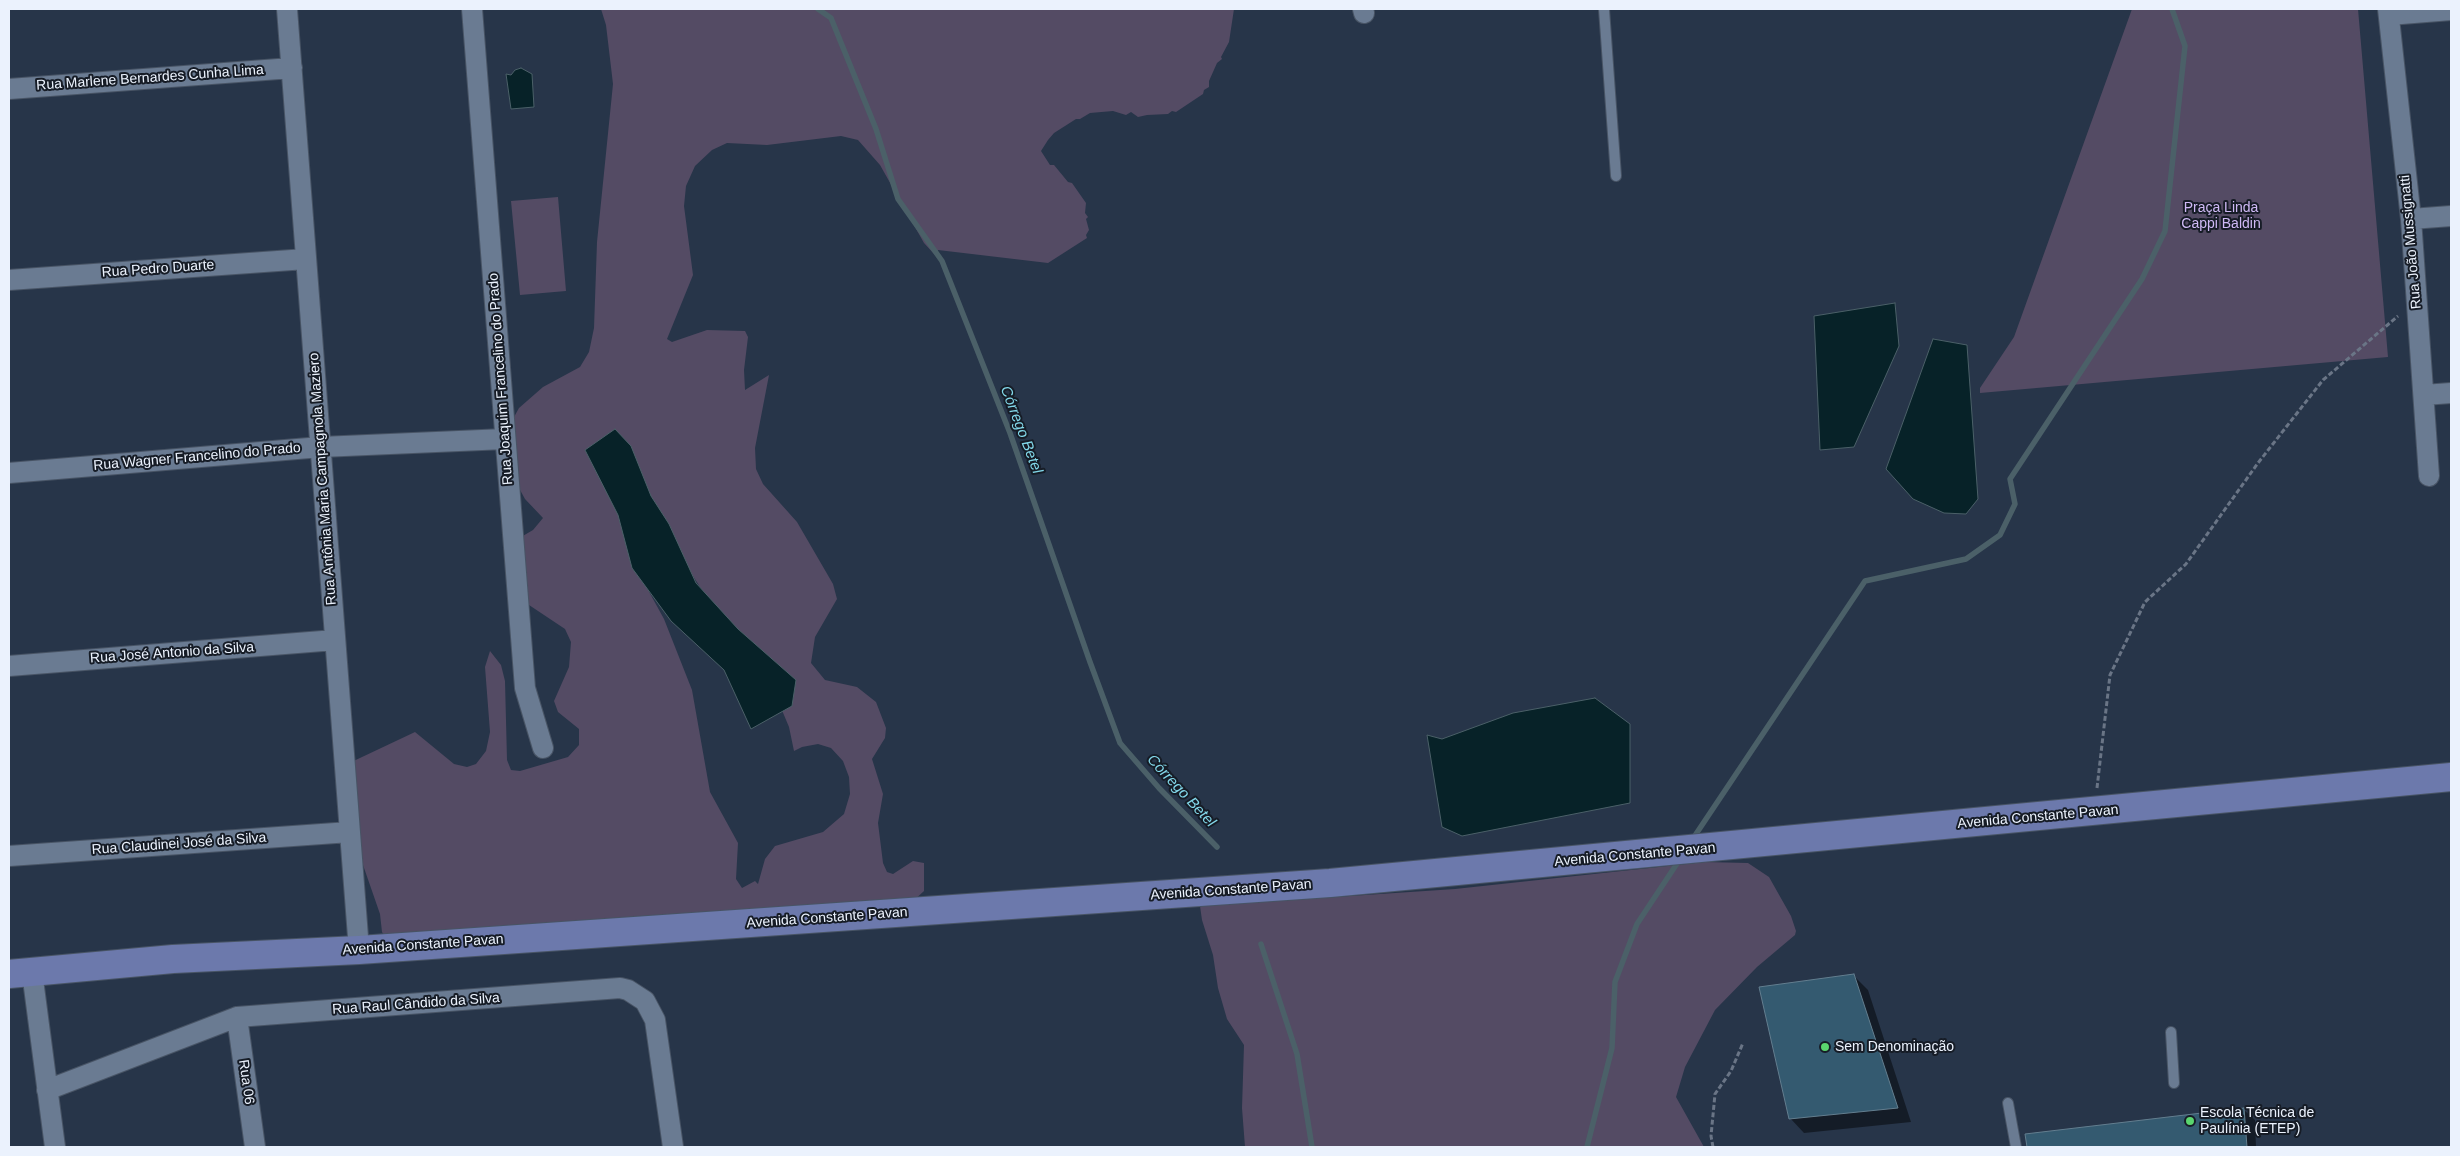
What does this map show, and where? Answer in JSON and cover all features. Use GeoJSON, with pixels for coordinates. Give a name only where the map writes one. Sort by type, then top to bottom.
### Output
{"type":"FeatureCollection","features":[{"type":"Feature","properties":{"kind":"street","name":"Rua Antônia Maria Campagnola Maziero"},"geometry":{"type":"LineString","coordinates":[[287,9],[359,950]]}},
{"type":"Feature","properties":{"kind":"street","name":"Rua Joaquim Francelino do Prado"},"geometry":{"type":"LineString","coordinates":[[472,9],[525,688],[542,748]]}},
{"type":"Feature","properties":{"kind":"street"},"geometry":{"type":"LineString","coordinates":[[2388,12],[2451,10]]}},
{"type":"Feature","properties":{"kind":"street","name":"Rua João Mussignatti"},"geometry":{"type":"LineString","coordinates":[[2388,12],[2411,219],[2429,476]]}},
{"type":"Feature","properties":{"kind":"street","name":"Rua Marlene Bernardes Cunha Lima"},"geometry":{"type":"LineString","coordinates":[[9,89],[292,68]]}},
{"type":"Feature","properties":{"kind":"street"},"geometry":{"type":"LineString","coordinates":[[2411,219],[2451,216]]}},
{"type":"Feature","properties":{"kind":"street","name":"Rua Pedro Duarte"},"geometry":{"type":"LineString","coordinates":[[9,280],[306,259]]}},
{"type":"Feature","properties":{"kind":"street"},"geometry":{"type":"LineString","coordinates":[[2424,395],[2451,393]]}},
{"type":"Feature","properties":{"kind":"street","name":"Rua Wagner Francelino do Prado"},"geometry":{"type":"LineString","coordinates":[[9,473],[321,447],[505,439]]}},
{"type":"Feature","properties":{"kind":"street","name":"Rua José Antonio da Silva"},"geometry":{"type":"LineString","coordinates":[[9,666],[335,640]]}},
{"type":"Feature","properties":{"kind":"street","name":"Avenida Constante Pavan"},"geometry":{"type":"LineString","coordinates":[[20,973],[173,959],[359,950],[1330,883],[2451,777]]}},
{"type":"Feature","properties":{"kind":"street","name":"Rua Claudinei José da Silva"},"geometry":{"type":"LineString","coordinates":[[9,856],[350,832]]}},
{"type":"Feature","properties":{"kind":"street"},"geometry":{"type":"LineString","coordinates":[[20,973],[46,1090],[55,1147]]}},
{"type":"Feature","properties":{"kind":"street","name":"Rua Raul Cândido da Silva"},"geometry":{"type":"LineString","coordinates":[[46,1090],[237,1017],[620,988],[628,990],[645,1001],[655,1020],[673,1147]]}},
{"type":"Feature","properties":{"kind":"street","name":"Rua 06"},"geometry":{"type":"LineString","coordinates":[[237,1017],[255,1147]]}},
{"type":"Feature","properties":{"kind":"lane"},"geometry":{"type":"LineString","coordinates":[[1604,9],[1616,176]]}},
{"type":"Feature","properties":{"kind":"lane"},"geometry":{"type":"LineString","coordinates":[[2171,1032],[2174,1083]]}},
{"type":"Feature","properties":{"kind":"lane"},"geometry":{"type":"LineString","coordinates":[[2008,1103],[2016,1147]]}},
{"type":"Feature","properties":{"kind":"path"},"geometry":{"type":"LineString","coordinates":[[2094,811],[2110,675],[2145,602],[2186,564],[2258,463],[2323,380],[2416,302]]}},
{"type":"Feature","properties":{"kind":"path"},"geometry":{"type":"LineString","coordinates":[[1713,1147],[1711,1136],[1714,1094],[1731,1071],[1743,1043]]}},
{"type":"Feature","properties":{"kind":"green space"},"geometry":{"type":"Polygon","coordinates":[[[601,9],[1234,9],[1229,42],[1221,57],[1222,59],[1217,63],[1209,81],[1209,87],[1204,90],[1203,94],[1176,112],[1172,111],[1168,114],[1138,117],[1131,112],[1126,115],[1113,111],[1090,113],[1080,119],[1076,119],[1054,133],[1048,140],[1041,151],[1050,165],[1054,165],[1068,182],[1072,183],[1086,203],[1085,213],[1088,217],[1086,219],[1089,230],[1086,235],[1087,238],[1048,263],[938,250],[935,255],[924,243],[880,165],[858,140],[841,136],[767,145],[727,143],[712,150],[695,166],[686,186],[684,206],[693,275],[667,339],[672,342],[707,330],[745,331],[748,337],[744,370],[745,390],[769,375],[755,448],[756,469],[763,484],[797,522],[833,584],[837,599],[815,637],[811,663],[825,680],[857,687],[876,702],[886,728],[885,738],[872,759],[883,794],[878,823],[883,863],[887,872],[893,874],[913,861],[924,863],[924,891],[911,903],[387,940],[382,932],[380,914],[363,865],[343,766],[415,732],[454,764],[467,767],[476,764],[486,751],[490,732],[485,667],[490,651],[501,665],[505,681],[507,760],[511,770],[520,771],[568,757],[579,745],[579,729],[558,712],[554,701],[569,667],[571,642],[565,629],[529,605],[518,579],[521,537],[533,530],[543,518],[525,499],[508,468],[509,426],[519,408],[543,387],[580,367],[589,352],[594,328],[597,242],[613,84],[606,25],[601,9]],[[630,477],[630,557],[664,619],[692,690],[710,792],[738,843],[736,879],[742,888],[755,881],[758,884],[765,859],[775,846],[823,832],[844,814],[850,794],[849,777],[843,761],[831,748],[818,744],[802,747],[794,751],[789,727],[758,653],[723,623],[630,477]]]}},
{"type":"Feature","properties":{"kind":"green space","name":"Praça Linda Cappi Baldin"},"geometry":{"type":"Polygon","coordinates":[[[2132,9],[2358,9],[2388,357],[1980,393],[1980,388],[2014,337],[2132,9]]]}},
{"type":"Feature","properties":{"kind":"green space"},"geometry":{"type":"Polygon","coordinates":[[[558,197],[566,291],[520,295],[511,201],[558,197]]]}},
{"type":"Feature","properties":{"kind":"green space"},"geometry":{"type":"Polygon","coordinates":[[[1705,862],[1748,863],[1769,877],[1791,916],[1796,931],[1795,935],[1757,967],[1715,1010],[1685,1067],[1676,1097],[1704,1147],[1245,1147],[1242,1108],[1244,1045],[1227,1019],[1218,988],[1213,955],[1202,920],[1200,906],[1455,889],[1705,862]]]}},
{"type":"Feature","properties":{"kind":"shaded area"},"geometry":{"type":"Polygon","coordinates":[[[521,68],[532,74],[534,107],[511,109],[506,74],[511,75],[515,70],[521,68]]]}},
{"type":"Feature","properties":{"kind":"shaded area"},"geometry":{"type":"Polygon","coordinates":[[[1895,303],[1899,346],[1854,447],[1820,450],[1814,316],[1895,303]]]}},
{"type":"Feature","properties":{"kind":"shaded area"},"geometry":{"type":"Polygon","coordinates":[[[1933,339],[1967,345],[1978,499],[1966,514],[1944,513],[1913,499],[1886,469],[1933,339]]]}},
{"type":"Feature","properties":{"kind":"shaded area"},"geometry":{"type":"Polygon","coordinates":[[[615,429],[631,446],[651,496],[669,524],[696,583],[738,629],[796,680],[792,706],[751,729],[724,670],[671,621],[632,568],[618,515],[585,450],[615,429]]]}},
{"type":"Feature","properties":{"kind":"shaded area"},"geometry":{"type":"Polygon","coordinates":[[[1595,698],[1630,724],[1630,803],[1462,836],[1442,827],[1427,735],[1442,739],[1513,713],[1595,698]]]}},
{"type":"Feature","properties":{"kind":"building","name":"Sem Denominação"},"geometry":{"type":"Polygon","coordinates":[[[1854,974],[1898,1108],[1789,1119],[1759,987],[1854,974]]]}},
{"type":"Feature","properties":{"kind":"building","name":"Escola Técnica de Paulínia (ETEP)"},"geometry":{"type":"Polygon","coordinates":[[[2244,1108],[2247,1147],[2027,1147],[2025,1134],[2244,1108]]]}},
{"type":"Feature","properties":{"kind":"waterway","name":"Córrego Betel"},"geometry":{"type":"LineString","coordinates":[[818,9],[831,18],[876,129],[898,199],[942,261],[1010,433],[1120,743],[1159,788],[1217,847]]}},
{"type":"Feature","properties":{"kind":"waterway"},"geometry":{"type":"LineString","coordinates":[[1692,840],[1865,581],[1966,559],[2000,535],[2015,504],[2010,479],[2142,279],[2165,231],[2185,46],[2172,9]]}},
{"type":"Feature","properties":{"kind":"waterway"},"geometry":{"type":"LineString","coordinates":[[1587,1147],[1612,1048],[1615,982],[1637,924],[1680,859]]}},
{"type":"Feature","properties":{"kind":"waterway","name":"Córrego Betel"},"geometry":{"type":"LineString","coordinates":[[1261,944],[1297,1054],[1312,1147]]}},
{"type":"Feature","properties":{"kind":"place","name":"Sem Denominação"},"geometry":{"type":"Point","coordinates":[1825,1047]}},
{"type":"Feature","properties":{"kind":"place","name":"Escola Técnica de Paulínia (ETEP)"},"geometry":{"type":"Point","coordinates":[2190,1121]}}]}
